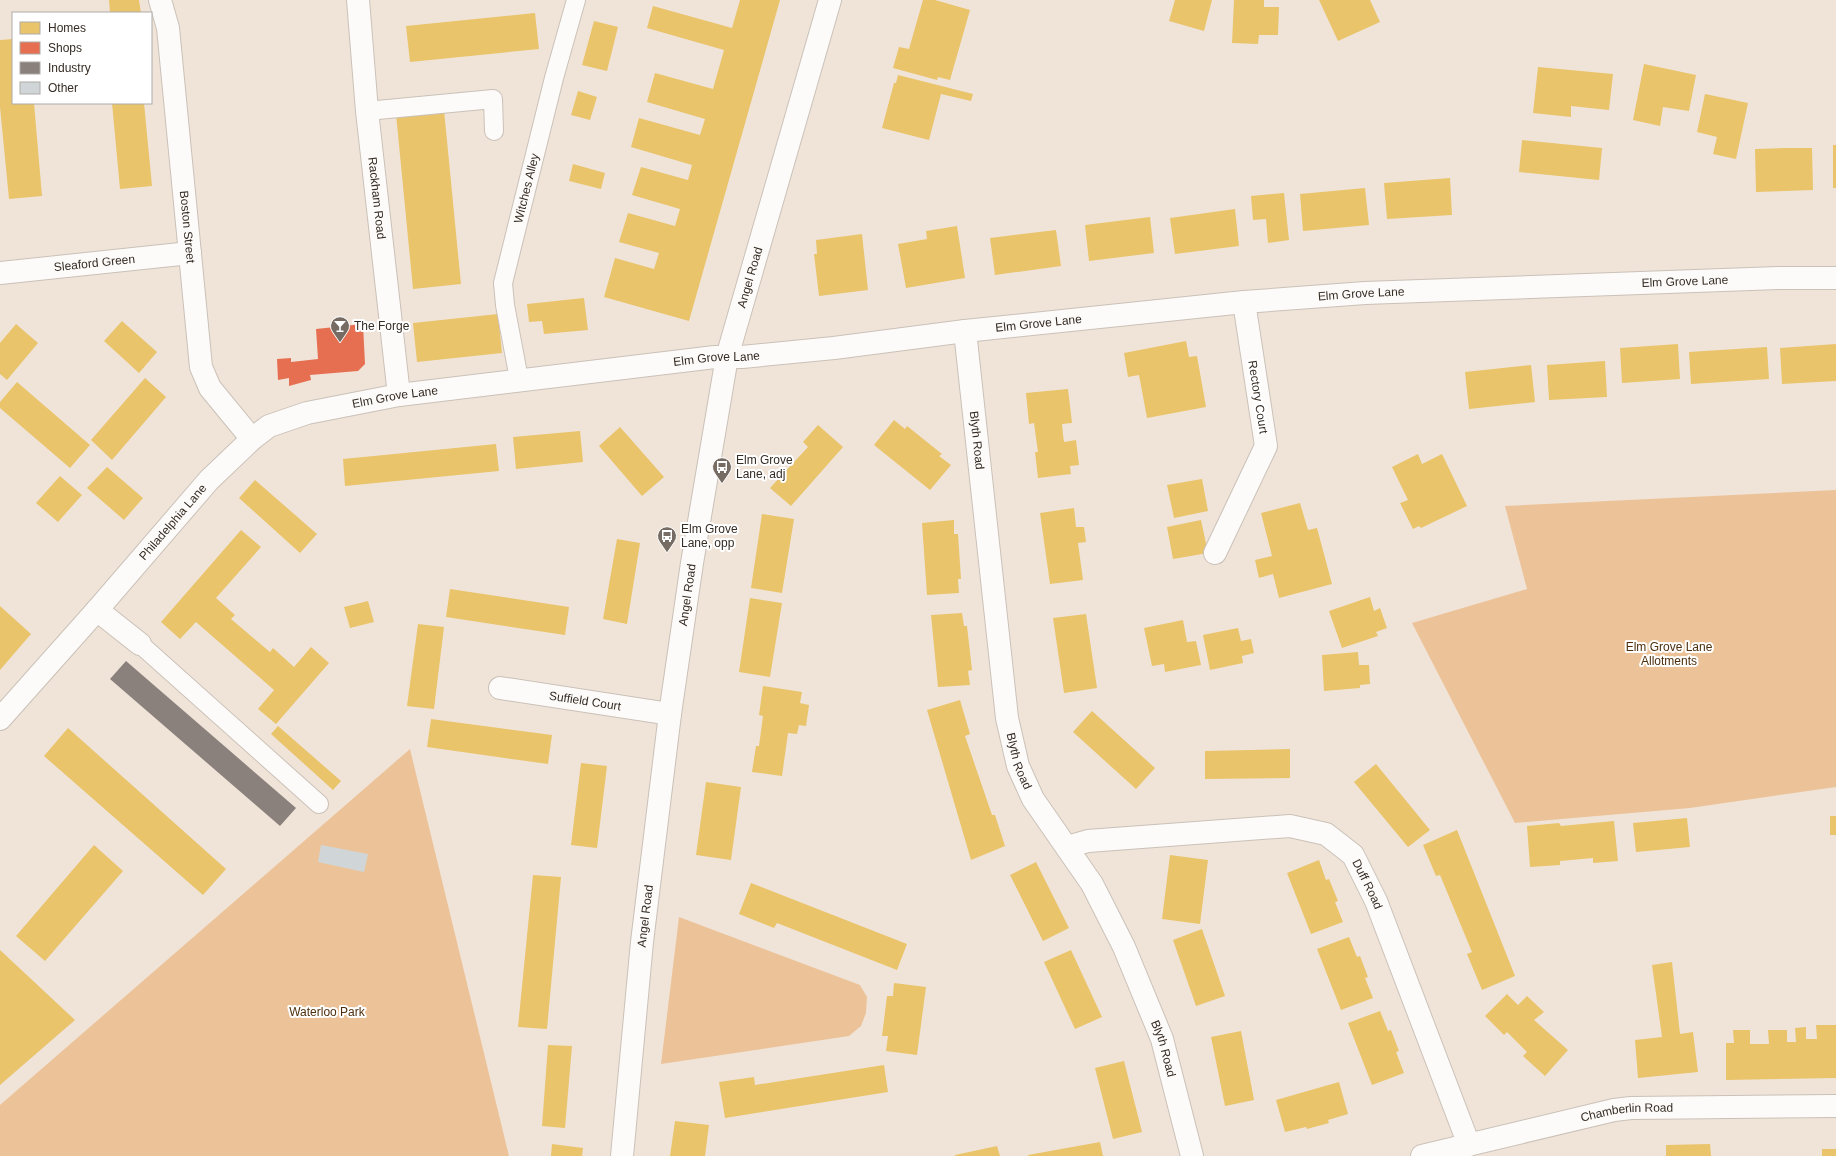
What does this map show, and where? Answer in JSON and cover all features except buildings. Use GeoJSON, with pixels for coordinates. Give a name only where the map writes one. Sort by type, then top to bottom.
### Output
{"type":"FeatureCollection","features":[{"type":"Feature","properties":{"kind":"street","name":"Boston Street"},"geometry":{"type":"LineString","coordinates":[[160,0],[168,28],[201,367],[210,388],[252,439]]}},
{"type":"Feature","properties":{"kind":"street","name":"Rackham Road"},"geometry":{"type":"LineString","coordinates":[[358,0],[367,111],[399,395]]}},
{"type":"Feature","properties":{"kind":"street","name":"Angel Road"},"geometry":{"type":"LineString","coordinates":[[622,1156],[642,942],[670,714],[694,555],[727,357],[830,0]]}},
{"type":"Feature","properties":{"kind":"street","name":"Sleaford Green"},"geometry":{"type":"LineString","coordinates":[[0,273],[190,253]]}},
{"type":"Feature","properties":{"kind":"street","name":"Elm Grove Lane"},"geometry":{"type":"LineString","coordinates":[[252,439],[269,426],[307,413],[399,395],[715,357],[834,348],[965,331],[1244,302],[1365,293],[1770,278],[1836,278]]}},
{"type":"Feature","properties":{"kind":"street","name":"Rectory Court"},"geometry":{"type":"LineString","coordinates":[[1215,553],[1266,446],[1244,302]]}},
{"type":"Feature","properties":{"kind":"street","name":"Blyth Road"},"geometry":{"type":"LineString","coordinates":[[965,331],[1007,718],[1018,766],[1033,799],[1092,884],[1124,947],[1162,1039],[1192,1156]]}},
{"type":"Feature","properties":{"kind":"street","name":"Philadelphia Lane"},"geometry":{"type":"LineString","coordinates":[[0,719],[98,610],[209,480],[252,439]]}},
{"type":"Feature","properties":{"kind":"street"},"geometry":{"type":"LineString","coordinates":[[98,610],[140,644]]}},
{"type":"Feature","properties":{"kind":"street","name":"Suffield Court"},"geometry":{"type":"LineString","coordinates":[[500,688],[670,714]]}},
{"type":"Feature","properties":{"kind":"street","name":"Duff Road"},"geometry":{"type":"LineString","coordinates":[[1066,847],[1088,841],[1290,826],[1326,834],[1352,855],[1376,901],[1469,1145]]}},
{"type":"Feature","properties":{"kind":"street","name":"Chamberlin Road"},"geometry":{"type":"LineString","coordinates":[[1422,1156],[1614,1110],[1631,1108],[1836,1106]]}},
{"type":"Feature","properties":{"kind":"lane","name":"Witches Alley"},"geometry":{"type":"LineString","coordinates":[[519,380],[505,305],[504,283],[554,78],[576,0]]}},
{"type":"Feature","properties":{"kind":"lane"},"geometry":{"type":"LineString","coordinates":[[367,111],[492,99],[494,131]]}},
{"type":"Feature","properties":{"kind":"lane"},"geometry":{"type":"LineString","coordinates":[[140,644],[320,804]]}},
{"type":"Feature","properties":{"kind":"green space","name":"Elm Grove Lane Allotments"},"geometry":{"type":"Polygon","coordinates":[[[1836,490],[1836,787],[1690,808],[1515,823],[1412,623],[1527,589],[1505,506],[1836,490]]]}},
{"type":"Feature","properties":{"kind":"green space","name":"Waterloo Park"},"geometry":{"type":"Polygon","coordinates":[[[410,749],[509,1156],[0,1156],[0,1105],[410,749]]]}},
{"type":"Feature","properties":{"kind":"green space"},"geometry":{"type":"Polygon","coordinates":[[[679,917],[860,985],[867,997],[866,1013],[861,1026],[849,1036],[661,1064],[679,917]]]}},
{"type":"Feature","properties":{"kind":"place","name":"The Forge"},"geometry":{"type":"Point","coordinates":[340,343]}},
{"type":"Feature","properties":{"kind":"place","name":"Elm Grove Lane, adj"},"geometry":{"type":"Point","coordinates":[722,484]}},
{"type":"Feature","properties":{"kind":"place","name":"Elm Grove Lane, opp"},"geometry":{"type":"Point","coordinates":[667,553]}}]}
